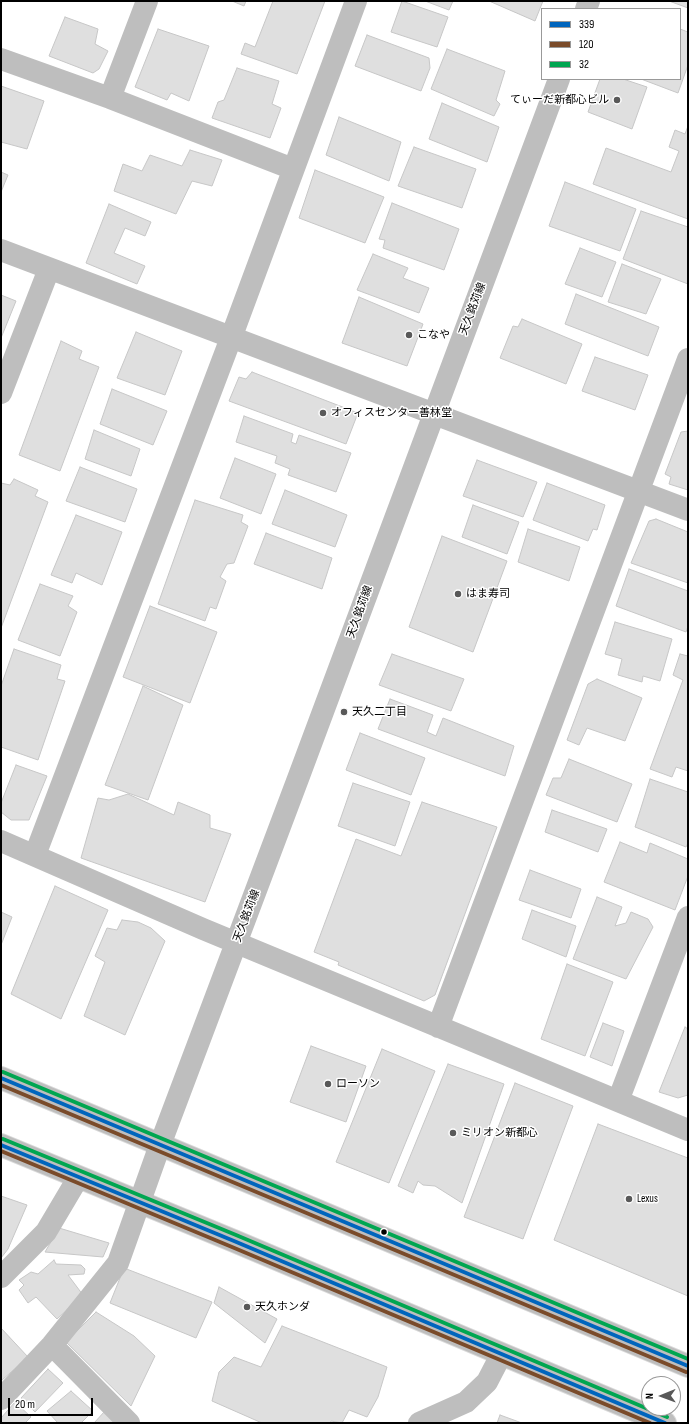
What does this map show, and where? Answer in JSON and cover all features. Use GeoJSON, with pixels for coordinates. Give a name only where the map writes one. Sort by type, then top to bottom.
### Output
{"type":"FeatureCollection","features":[{"type":"Feature","properties":{"kind":"main road"},"geometry":{"type":"LineString","coordinates":[[110,98],[147,1]]}},
{"type":"Feature","properties":{"kind":"main road"},"geometry":{"type":"LineString","coordinates":[[35,855],[231,338],[356,1]]}},
{"type":"Feature","properties":{"kind":"main road"},"geometry":{"type":"LineString","coordinates":[[1,58],[110,98],[293,169]]}},
{"type":"Feature","properties":{"kind":"main road","name":"天久銘苅線"},"geometry":{"type":"LineString","coordinates":[[1,1399],[52,1345],[118,1263],[160,1145],[559,80]]}},
{"type":"Feature","properties":{"kind":"main road"},"geometry":{"type":"LineString","coordinates":[[1,250],[688,510]]}},
{"type":"Feature","properties":{"kind":"main road"},"geometry":{"type":"LineString","coordinates":[[1,392],[49,269]]}},
{"type":"Feature","properties":{"kind":"main road"},"geometry":{"type":"LineString","coordinates":[[438,1027],[688,359]]}},
{"type":"Feature","properties":{"kind":"main road"},"geometry":{"type":"LineString","coordinates":[[1,841],[236,943],[688,1130]]}},
{"type":"Feature","properties":{"kind":"main road"},"geometry":{"type":"LineString","coordinates":[[618,1101],[688,917]]}},
{"type":"Feature","properties":{"kind":"main road"},"geometry":{"type":"LineString","coordinates":[[1,1078],[688,1366]]}},
{"type":"Feature","properties":{"kind":"main road"},"geometry":{"type":"LineString","coordinates":[[1,1145],[665,1423]]}},
{"type":"Feature","properties":{"kind":"main road"},"geometry":{"type":"LineString","coordinates":[[1,1277],[46,1232],[78,1178]]}},
{"type":"Feature","properties":{"kind":"main road"},"geometry":{"type":"LineString","coordinates":[[52,1345],[129,1423]]}},
{"type":"Feature","properties":{"kind":"main road"},"geometry":{"type":"LineString","coordinates":[[419,1423],[466,1402],[487,1382],[501,1355]]}},
{"type":"Feature","properties":{"kind":"building"},"geometry":{"type":"Polygon","coordinates":[[[232,1],[246,1],[244,6],[232,1]]]}},
{"type":"Feature","properties":{"kind":"building"},"geometry":{"type":"Polygon","coordinates":[[[273,1],[325,1],[297,74],[241,54],[245,43],[255,47],[273,1]]]}},
{"type":"Feature","properties":{"kind":"building"},"geometry":{"type":"Polygon","coordinates":[[[402,1],[448,17],[437,47],[391,32],[402,1]]]}},
{"type":"Feature","properties":{"kind":"building"},"geometry":{"type":"Polygon","coordinates":[[[425,1],[453,1],[449,10],[425,1]]]}},
{"type":"Feature","properties":{"kind":"building"},"geometry":{"type":"Polygon","coordinates":[[[489,1],[543,1],[535,21],[489,1]]]}},
{"type":"Feature","properties":{"kind":"building"},"geometry":{"type":"Polygon","coordinates":[[[669,1],[688,1],[688,8],[669,1]]]}},
{"type":"Feature","properties":{"kind":"building"},"geometry":{"type":"Polygon","coordinates":[[[65,17],[98,29],[95,44],[108,51],[99,69],[93,73],[49,56],[65,17]]]}},
{"type":"Feature","properties":{"kind":"building"},"geometry":{"type":"Polygon","coordinates":[[[158,29],[209,46],[189,101],[171,93],[167,100],[135,87],[158,29]]]}},
{"type":"Feature","properties":{"kind":"building"},"geometry":{"type":"Polygon","coordinates":[[[681,29],[688,32],[688,65],[678,93],[644,80],[681,80],[681,29]]]}},
{"type":"Feature","properties":{"kind":"building"},"geometry":{"type":"Polygon","coordinates":[[[367,35],[429,58],[430,68],[421,91],[355,66],[367,35]]]}},
{"type":"Feature","properties":{"kind":"building"},"geometry":{"type":"Polygon","coordinates":[[[447,49],[505,71],[496,100],[500,104],[494,116],[431,89],[447,49]]]}},
{"type":"Feature","properties":{"kind":"building"},"geometry":{"type":"Polygon","coordinates":[[[237,68],[279,81],[272,104],[281,108],[270,138],[212,118],[218,102],[224,100],[237,68]]]}},
{"type":"Feature","properties":{"kind":"building","name":"てぃーだ新都心ビル"},"geometry":{"type":"Polygon","coordinates":[[[600,80],[626,80],[647,87],[632,129],[588,112],[600,80]]]}},
{"type":"Feature","properties":{"kind":"building"},"geometry":{"type":"Polygon","coordinates":[[[1,86],[44,101],[27,149],[1,142],[1,86]]]}},
{"type":"Feature","properties":{"kind":"building"},"geometry":{"type":"Polygon","coordinates":[[[442,103],[499,127],[487,162],[429,139],[442,103]]]}},
{"type":"Feature","properties":{"kind":"building"},"geometry":{"type":"Polygon","coordinates":[[[339,117],[401,142],[389,181],[326,155],[339,117]]]}},
{"type":"Feature","properties":{"kind":"building"},"geometry":{"type":"Polygon","coordinates":[[[688,126],[688,219],[593,184],[606,148],[671,172],[679,151],[669,147],[675,130],[685,134],[688,126]]]}},
{"type":"Feature","properties":{"kind":"building"},"geometry":{"type":"Polygon","coordinates":[[[414,147],[476,169],[462,208],[398,186],[414,147]]]}},
{"type":"Feature","properties":{"kind":"building"},"geometry":{"type":"Polygon","coordinates":[[[190,150],[222,160],[212,186],[192,181],[176,214],[114,191],[123,164],[142,171],[150,155],[182,166],[190,150]]]}},
{"type":"Feature","properties":{"kind":"building"},"geometry":{"type":"Polygon","coordinates":[[[315,170],[384,197],[365,243],[299,218],[315,170]]]}},
{"type":"Feature","properties":{"kind":"building"},"geometry":{"type":"Polygon","coordinates":[[[1,172],[8,175],[1,192],[1,172]]]}},
{"type":"Feature","properties":{"kind":"building"},"geometry":{"type":"Polygon","coordinates":[[[565,182],[636,209],[620,251],[549,226],[565,182]]]}},
{"type":"Feature","properties":{"kind":"building"},"geometry":{"type":"Polygon","coordinates":[[[392,203],[459,229],[444,270],[383,248],[385,240],[379,239],[392,203]]]}},
{"type":"Feature","properties":{"kind":"building"},"geometry":{"type":"Polygon","coordinates":[[[109,204],[151,222],[145,236],[125,228],[114,253],[145,266],[137,284],[86,263],[109,204]]]}},
{"type":"Feature","properties":{"kind":"building"},"geometry":{"type":"Polygon","coordinates":[[[641,211],[688,227],[688,284],[623,259],[641,211]]]}},
{"type":"Feature","properties":{"kind":"building"},"geometry":{"type":"Polygon","coordinates":[[[580,248],[616,262],[602,297],[565,284],[580,248]]]}},
{"type":"Feature","properties":{"kind":"building"},"geometry":{"type":"Polygon","coordinates":[[[373,254],[408,268],[403,278],[429,288],[419,313],[357,290],[373,254]]]}},
{"type":"Feature","properties":{"kind":"building"},"geometry":{"type":"Polygon","coordinates":[[[622,264],[661,279],[646,314],[608,302],[622,264]]]}},
{"type":"Feature","properties":{"kind":"building"},"geometry":{"type":"Polygon","coordinates":[[[576,294],[659,327],[648,356],[565,324],[576,294]]]}},
{"type":"Feature","properties":{"kind":"building"},"geometry":{"type":"Polygon","coordinates":[[[1,295],[16,301],[1,338],[1,295]]]}},
{"type":"Feature","properties":{"kind":"building"},"geometry":{"type":"Polygon","coordinates":[[[359,297],[423,324],[407,366],[342,343],[359,297]]]}},
{"type":"Feature","properties":{"kind":"building"},"geometry":{"type":"Polygon","coordinates":[[[522,319],[582,344],[566,384],[500,358],[513,326],[518,327],[522,319]]]}},
{"type":"Feature","properties":{"kind":"building"},"geometry":{"type":"Polygon","coordinates":[[[136,332],[182,351],[165,395],[117,378],[136,332]]]}},
{"type":"Feature","properties":{"kind":"building"},"geometry":{"type":"Polygon","coordinates":[[[61,341],[82,351],[79,359],[99,367],[60,471],[19,455],[61,341]]]}},
{"type":"Feature","properties":{"kind":"building"},"geometry":{"type":"Polygon","coordinates":[[[595,357],[648,375],[635,410],[582,391],[595,357]]]}},
{"type":"Feature","properties":{"kind":"building"},"geometry":{"type":"Polygon","coordinates":[[[252,372],[358,413],[346,444],[229,401],[239,377],[246,379],[252,372]]]}},
{"type":"Feature","properties":{"kind":"building"},"geometry":{"type":"Polygon","coordinates":[[[112,389],[167,411],[153,445],[100,424],[112,389]]]}},
{"type":"Feature","properties":{"kind":"building"},"geometry":{"type":"Polygon","coordinates":[[[244,416],[293,434],[291,442],[296,444],[299,435],[351,453],[336,492],[288,475],[290,469],[275,463],[277,456],[236,442],[244,416]]]}},
{"type":"Feature","properties":{"kind":"building"},"geometry":{"type":"Polygon","coordinates":[[[94,430],[140,449],[131,476],[85,459],[94,430]]]}},
{"type":"Feature","properties":{"kind":"building"},"geometry":{"type":"Polygon","coordinates":[[[688,431],[688,490],[669,484],[671,477],[665,474],[681,432],[688,431]]]}},
{"type":"Feature","properties":{"kind":"building"},"geometry":{"type":"Polygon","coordinates":[[[235,458],[276,474],[261,514],[220,498],[235,458]]]}},
{"type":"Feature","properties":{"kind":"building"},"geometry":{"type":"Polygon","coordinates":[[[477,460],[537,482],[523,517],[463,496],[477,460]]]}},
{"type":"Feature","properties":{"kind":"building"},"geometry":{"type":"Polygon","coordinates":[[[80,467],[137,489],[125,522],[66,501],[80,467]]]}},
{"type":"Feature","properties":{"kind":"building"},"geometry":{"type":"Polygon","coordinates":[[[14,479],[38,490],[35,496],[48,502],[1,628],[1,483],[10,485],[14,479]]]}},
{"type":"Feature","properties":{"kind":"building"},"geometry":{"type":"Polygon","coordinates":[[[547,483],[605,505],[597,530],[593,529],[588,541],[533,520],[547,483]]]}},
{"type":"Feature","properties":{"kind":"building"},"geometry":{"type":"Polygon","coordinates":[[[285,490],[347,515],[335,547],[272,524],[285,490]]]}},
{"type":"Feature","properties":{"kind":"building"},"geometry":{"type":"Polygon","coordinates":[[[195,500],[243,515],[241,522],[248,526],[234,563],[227,564],[220,577],[226,581],[216,609],[210,607],[205,621],[158,604],[195,500]]]}},
{"type":"Feature","properties":{"kind":"building"},"geometry":{"type":"Polygon","coordinates":[[[473,505],[519,522],[507,554],[462,537],[473,505]]]}},
{"type":"Feature","properties":{"kind":"building"},"geometry":{"type":"Polygon","coordinates":[[[76,515],[122,532],[102,585],[76,573],[72,583],[51,575],[76,515]]]}},
{"type":"Feature","properties":{"kind":"building"},"geometry":{"type":"Polygon","coordinates":[[[656,519],[688,532],[688,583],[631,563],[649,521],[656,519]]]}},
{"type":"Feature","properties":{"kind":"building"},"geometry":{"type":"Polygon","coordinates":[[[528,529],[580,547],[569,581],[518,562],[528,529]]]}},
{"type":"Feature","properties":{"kind":"building"},"geometry":{"type":"Polygon","coordinates":[[[266,533],[332,558],[322,589],[254,564],[266,533]]]}},
{"type":"Feature","properties":{"kind":"building","name":"はま寿司"},"geometry":{"type":"Polygon","coordinates":[[[442,536],[507,561],[473,652],[409,627],[442,536]]]}},
{"type":"Feature","properties":{"kind":"building"},"geometry":{"type":"Polygon","coordinates":[[[629,569],[688,591],[688,626],[686,632],[616,606],[629,569]]]}},
{"type":"Feature","properties":{"kind":"building"},"geometry":{"type":"Polygon","coordinates":[[[40,584],[73,596],[68,606],[77,612],[60,656],[18,640],[40,584]]]}},
{"type":"Feature","properties":{"kind":"building"},"geometry":{"type":"Polygon","coordinates":[[[150,606],[217,632],[190,703],[123,677],[150,606]]]}},
{"type":"Feature","properties":{"kind":"building"},"geometry":{"type":"Polygon","coordinates":[[[615,622],[672,639],[660,681],[643,676],[642,682],[618,675],[622,659],[605,654],[615,622]]]}},
{"type":"Feature","properties":{"kind":"building"},"geometry":{"type":"Polygon","coordinates":[[[14,649],[61,665],[57,679],[65,681],[38,760],[1,747],[1,686],[14,649]]]}},
{"type":"Feature","properties":{"kind":"building"},"geometry":{"type":"Polygon","coordinates":[[[392,654],[464,679],[451,711],[379,685],[392,654]]]}},
{"type":"Feature","properties":{"kind":"building"},"geometry":{"type":"Polygon","coordinates":[[[680,654],[688,656],[688,771],[676,767],[672,777],[650,769],[683,680],[673,675],[680,654]]]}},
{"type":"Feature","properties":{"kind":"building"},"geometry":{"type":"Polygon","coordinates":[[[597,679],[642,698],[625,741],[587,728],[579,745],[567,740],[588,684],[597,679]]]}},
{"type":"Feature","properties":{"kind":"building"},"geometry":{"type":"Polygon","coordinates":[[[143,686],[183,705],[148,800],[105,785],[143,686]]]}},
{"type":"Feature","properties":{"kind":"building"},"geometry":{"type":"Polygon","coordinates":[[[390,699],[433,715],[427,732],[436,736],[443,718],[514,746],[505,776],[378,729],[390,699]]]}},
{"type":"Feature","properties":{"kind":"building"},"geometry":{"type":"Polygon","coordinates":[[[360,733],[425,758],[411,795],[346,770],[360,733]]]}},
{"type":"Feature","properties":{"kind":"building"},"geometry":{"type":"Polygon","coordinates":[[[569,759],[632,784],[617,822],[546,795],[553,778],[561,778],[569,759]]]}},
{"type":"Feature","properties":{"kind":"building"},"geometry":{"type":"Polygon","coordinates":[[[16,765],[47,776],[29,820],[11,820],[1,812],[1,803],[16,765]]]}},
{"type":"Feature","properties":{"kind":"building"},"geometry":{"type":"Polygon","coordinates":[[[650,779],[688,792],[688,843],[686,847],[635,827],[650,779]]]}},
{"type":"Feature","properties":{"kind":"building"},"geometry":{"type":"Polygon","coordinates":[[[353,783],[410,802],[395,846],[338,826],[353,783]]]}},
{"type":"Feature","properties":{"kind":"building"},"geometry":{"type":"Polygon","coordinates":[[[128,794],[174,815],[178,802],[210,815],[210,828],[231,834],[205,902],[81,858],[98,798],[109,800],[128,794]]]}},
{"type":"Feature","properties":{"kind":"building"},"geometry":{"type":"Polygon","coordinates":[[[422,802],[497,827],[435,995],[424,1001],[338,965],[339,962],[314,952],[356,839],[401,856],[422,802]]]}},
{"type":"Feature","properties":{"kind":"building"},"geometry":{"type":"Polygon","coordinates":[[[552,810],[607,829],[598,852],[545,832],[552,810]]]}},
{"type":"Feature","properties":{"kind":"building"},"geometry":{"type":"Polygon","coordinates":[[[620,842],[647,853],[650,843],[688,859],[688,876],[675,910],[604,882],[620,842]]]}},
{"type":"Feature","properties":{"kind":"building"},"geometry":{"type":"Polygon","coordinates":[[[530,870],[581,889],[571,918],[519,900],[530,870]]]}},
{"type":"Feature","properties":{"kind":"building"},"geometry":{"type":"Polygon","coordinates":[[[55,886],[108,910],[61,1019],[11,994],[55,886]]]}},
{"type":"Feature","properties":{"kind":"building"},"geometry":{"type":"Polygon","coordinates":[[[597,897],[622,907],[615,926],[626,923],[631,912],[648,919],[653,927],[626,979],[573,959],[597,897]]]}},
{"type":"Feature","properties":{"kind":"building"},"geometry":{"type":"Polygon","coordinates":[[[532,910],[576,926],[566,957],[522,939],[532,910]]]}},
{"type":"Feature","properties":{"kind":"building"},"geometry":{"type":"Polygon","coordinates":[[[1,912],[12,917],[1,945],[1,912]]]}},
{"type":"Feature","properties":{"kind":"building"},"geometry":{"type":"Polygon","coordinates":[[[122,920],[138,922],[151,928],[165,941],[125,1035],[84,1016],[105,962],[95,956],[107,928],[117,930],[122,920]]]}},
{"type":"Feature","properties":{"kind":"building"},"geometry":{"type":"Polygon","coordinates":[[[567,964],[613,982],[585,1056],[541,1039],[567,964]]]}},
{"type":"Feature","properties":{"kind":"building"},"geometry":{"type":"Polygon","coordinates":[[[603,1023],[624,1031],[612,1066],[590,1057],[603,1023]]]}},
{"type":"Feature","properties":{"kind":"building"},"geometry":{"type":"Polygon","coordinates":[[[685,1027],[688,1029],[688,1095],[678,1098],[659,1092],[685,1027]]]}},
{"type":"Feature","properties":{"kind":"building","name":"ローソン"},"geometry":{"type":"Polygon","coordinates":[[[311,1046],[366,1066],[346,1122],[290,1102],[311,1046]]]}},
{"type":"Feature","properties":{"kind":"building"},"geometry":{"type":"Polygon","coordinates":[[[382,1049],[435,1071],[389,1183],[336,1162],[382,1049]]]}},
{"type":"Feature","properties":{"kind":"building","name":"ミリオン新都心"},"geometry":{"type":"Polygon","coordinates":[[[448,1064],[504,1084],[462,1203],[435,1186],[423,1185],[418,1181],[413,1193],[398,1186],[448,1064]]]}},
{"type":"Feature","properties":{"kind":"building"},"geometry":{"type":"Polygon","coordinates":[[[515,1083],[573,1106],[523,1239],[464,1217],[515,1083]]]}},
{"type":"Feature","properties":{"kind":"building","name":"Lexus"},"geometry":{"type":"Polygon","coordinates":[[[598,1124],[688,1158],[688,1296],[554,1240],[598,1124]]]}},
{"type":"Feature","properties":{"kind":"building"},"geometry":{"type":"Polygon","coordinates":[[[1,1196],[27,1205],[8,1249],[1,1258],[1,1196]]]}},
{"type":"Feature","properties":{"kind":"building"},"geometry":{"type":"Polygon","coordinates":[[[59,1228],[109,1243],[103,1257],[45,1252],[59,1228]]]}},
{"type":"Feature","properties":{"kind":"building"},"geometry":{"type":"Polygon","coordinates":[[[54,1260],[56,1264],[81,1265],[85,1269],[84,1274],[68,1275],[83,1295],[57,1319],[36,1297],[28,1303],[19,1290],[24,1285],[19,1280],[31,1272],[38,1274],[54,1260]]]}},
{"type":"Feature","properties":{"kind":"building"},"geometry":{"type":"Polygon","coordinates":[[[124,1268],[212,1302],[196,1338],[110,1303],[124,1268]]]}},
{"type":"Feature","properties":{"kind":"building"},"geometry":{"type":"Polygon","coordinates":[[[219,1287],[277,1319],[265,1343],[214,1303],[219,1287]]]}},
{"type":"Feature","properties":{"kind":"building"},"geometry":{"type":"Polygon","coordinates":[[[96,1312],[134,1336],[155,1356],[131,1406],[66,1342],[96,1312]]]}},
{"type":"Feature","properties":{"kind":"building"},"geometry":{"type":"Polygon","coordinates":[[[282,1326],[387,1367],[378,1397],[367,1417],[349,1410],[342,1423],[331,1421],[330,1423],[262,1423],[212,1401],[219,1372],[234,1357],[261,1367],[282,1326]]]}},
{"type":"Feature","properties":{"kind":"building"},"geometry":{"type":"Polygon","coordinates":[[[1,1328],[28,1357],[1,1381],[1,1328]]]}},
{"type":"Feature","properties":{"kind":"building"},"geometry":{"type":"Polygon","coordinates":[[[48,1369],[63,1383],[35,1412],[21,1398],[48,1369]]]}},
{"type":"Feature","properties":{"kind":"building"},"geometry":{"type":"Polygon","coordinates":[[[71,1391],[93,1411],[81,1423],[58,1423],[47,1411],[71,1391]]]}},
{"type":"Feature","properties":{"kind":"building"},"geometry":{"type":"Polygon","coordinates":[[[15,1402],[31,1417],[25,1423],[1,1423],[1,1418],[15,1402]]]}},
{"type":"Feature","properties":{"kind":"building"},"geometry":{"type":"Polygon","coordinates":[[[105,1411],[116,1423],[94,1423],[105,1411]]]}},
{"type":"Feature","properties":{"kind":"building"},"geometry":{"type":"Polygon","coordinates":[[[500,1415],[522,1423],[497,1423],[500,1415]]]}},
{"type":"Feature","properties":{"kind":"transit line","name":"32"},"geometry":{"type":"LineString","coordinates":[[3,1072],[688,1359]]}},
{"type":"Feature","properties":{"kind":"transit line","name":"339"},"geometry":{"type":"LineString","coordinates":[[1,1078],[688,1366]]}},
{"type":"Feature","properties":{"kind":"transit line","name":"120"},"geometry":{"type":"LineString","coordinates":[[1,1085],[686,1372]]}},
{"type":"Feature","properties":{"kind":"transit line","name":"32"},"geometry":{"type":"LineString","coordinates":[[3,1139],[236,1235],[667,1417]]}},
{"type":"Feature","properties":{"kind":"transit line","name":"339"},"geometry":{"type":"LineString","coordinates":[[1,1145],[234,1241],[665,1423]]}},
{"type":"Feature","properties":{"kind":"transit line","name":"120"},"geometry":{"type":"LineString","coordinates":[[1,1151],[650,1423]]}},
{"type":"Feature","properties":{"kind":"place","name":"てぃーだ新都心ビル"},"geometry":{"type":"Point","coordinates":[617,100]}},
{"type":"Feature","properties":{"kind":"place","name":"こなや"},"geometry":{"type":"Point","coordinates":[409,335]}},
{"type":"Feature","properties":{"kind":"place","name":"オフィスセンター善林堂"},"geometry":{"type":"Point","coordinates":[323,413]}},
{"type":"Feature","properties":{"kind":"place","name":"はま寿司"},"geometry":{"type":"Point","coordinates":[458,594]}},
{"type":"Feature","properties":{"kind":"place","name":"天久二丁目"},"geometry":{"type":"Point","coordinates":[344,712]}},
{"type":"Feature","properties":{"kind":"place","name":"ローソン"},"geometry":{"type":"Point","coordinates":[328,1084]}},
{"type":"Feature","properties":{"kind":"place","name":"ミリオン新都心"},"geometry":{"type":"Point","coordinates":[453,1133]}},
{"type":"Feature","properties":{"kind":"place","name":"Lexus"},"geometry":{"type":"Point","coordinates":[629,1199]}},
{"type":"Feature","properties":{"kind":"place","name":"天久ホンダ"},"geometry":{"type":"Point","coordinates":[247,1307]}}]}
